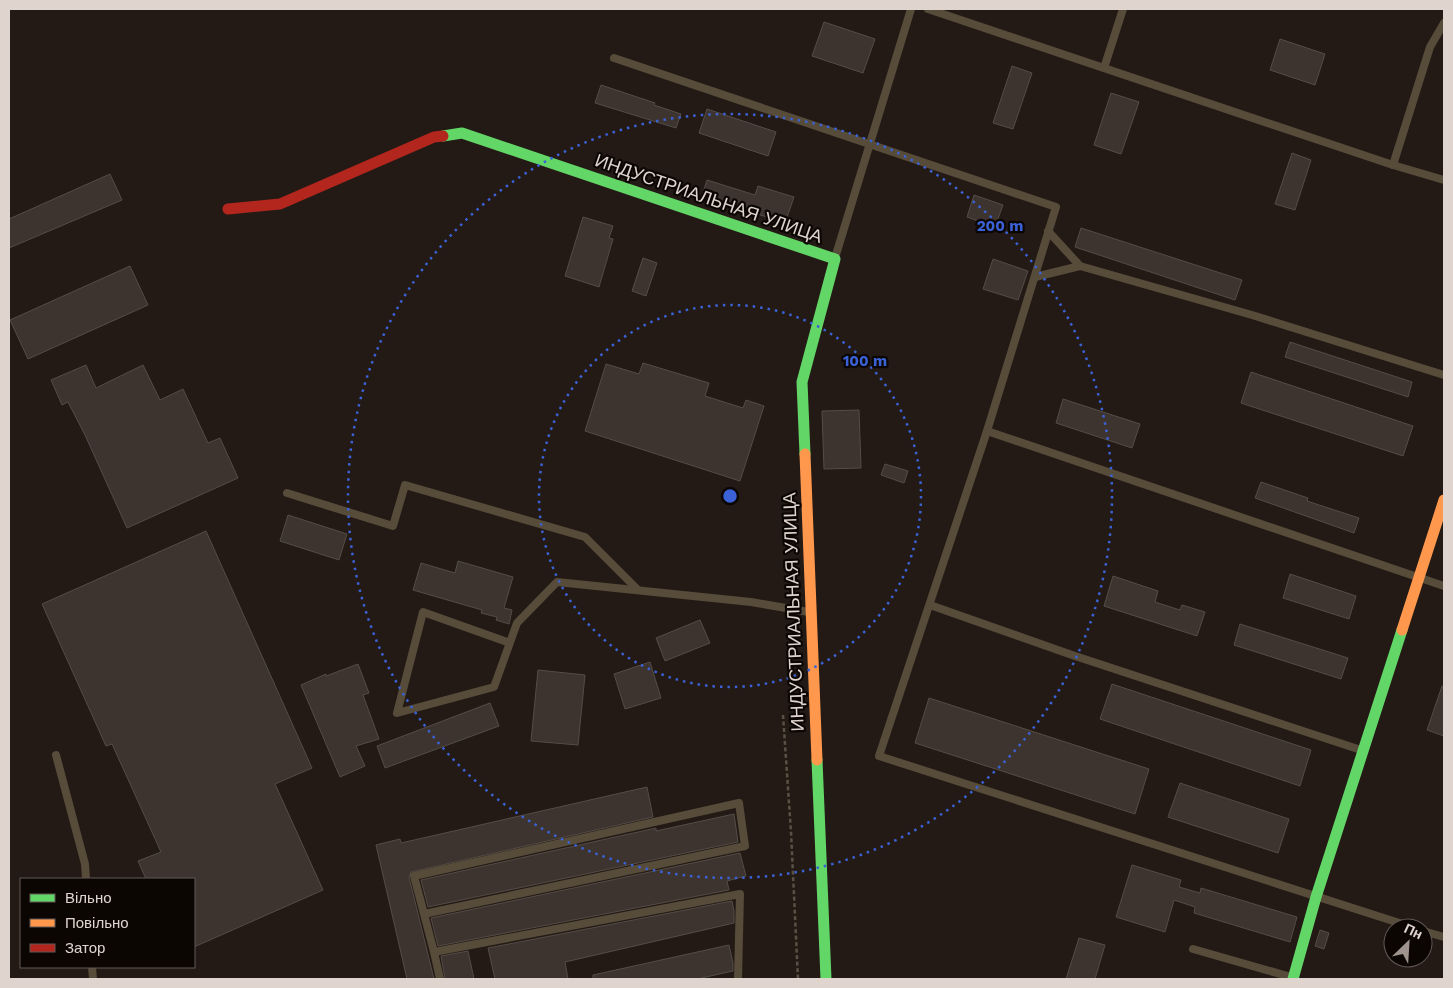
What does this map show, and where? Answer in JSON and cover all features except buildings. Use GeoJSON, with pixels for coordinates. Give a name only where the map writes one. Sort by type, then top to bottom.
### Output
{"type":"FeatureCollection","features":[{"type":"Feature","properties":{"kind":"street","name":"ИНДУСТРИАЛЬНАЯ УЛИЦА"},"geometry":{"type":"LineString","coordinates":[[228,210],[280,204],[434,137],[462,133],[835,259],[802,382],[826,979]]}},
{"type":"Feature","properties":{"kind":"street"},"geometry":{"type":"LineString","coordinates":[[1293,978],[1316,897],[1444,500]]}},
{"type":"Feature","properties":{"kind":"lane"},"geometry":{"type":"LineString","coordinates":[[835,259],[911,9]]}},
{"type":"Feature","properties":{"kind":"lane"},"geometry":{"type":"LineString","coordinates":[[928,9],[1393,165],[1444,180]]}},
{"type":"Feature","properties":{"kind":"lane"},"geometry":{"type":"LineString","coordinates":[[1104,68],[1123,9]]}},
{"type":"Feature","properties":{"kind":"lane"},"geometry":{"type":"LineString","coordinates":[[1393,165],[1430,47],[1444,23]]}},
{"type":"Feature","properties":{"kind":"lane"},"geometry":{"type":"LineString","coordinates":[[614,58],[1056,207],[987,431],[879,756],[1383,918]]}},
{"type":"Feature","properties":{"kind":"lane"},"geometry":{"type":"LineString","coordinates":[[1048,232],[1080,266]]}},
{"type":"Feature","properties":{"kind":"lane"},"geometry":{"type":"LineString","coordinates":[[1035,277],[1080,266],[1252,315],[1444,375]]}},
{"type":"Feature","properties":{"kind":"lane"},"geometry":{"type":"LineString","coordinates":[[987,431],[1444,586]]}},
{"type":"Feature","properties":{"kind":"lane"},"geometry":{"type":"LineString","coordinates":[[288,493],[393,526],[405,485],[585,537],[638,590]]}},
{"type":"Feature","properties":{"kind":"lane"},"geometry":{"type":"LineString","coordinates":[[510,643],[423,612],[397,714],[494,686],[510,643],[517,623],[557,582],[751,602],[811,613]]}},
{"type":"Feature","properties":{"kind":"lane"},"geometry":{"type":"LineString","coordinates":[[930,605],[1072,655],[1363,751]]}},
{"type":"Feature","properties":{"kind":"lane"},"geometry":{"type":"LineString","coordinates":[[56,755],[85,864],[86,878]]}},
{"type":"Feature","properties":{"kind":"lane"},"geometry":{"type":"LineString","coordinates":[[424,914],[745,846],[739,803],[414,876],[440,979]]}},
{"type":"Feature","properties":{"kind":"lane"},"geometry":{"type":"LineString","coordinates":[[434,952],[740,894],[738,979]]}},
{"type":"Feature","properties":{"kind":"lane"},"geometry":{"type":"LineString","coordinates":[[1193,949],[1293,978]]}},
{"type":"Feature","properties":{"kind":"path"},"geometry":{"type":"LineString","coordinates":[[783,715],[798,979]]}},
{"type":"Feature","properties":{"kind":"traffic: fast"},"geometry":{"type":"LineString","coordinates":[[443,136],[462,133],[835,259],[802,382],[805,454]]}},
{"type":"Feature","properties":{"kind":"traffic: fast"},"geometry":{"type":"LineString","coordinates":[[1293,979],[1316,897],[1402,630]]}},
{"type":"Feature","properties":{"kind":"traffic: fast"},"geometry":{"type":"LineString","coordinates":[[817,760],[826,979]]}},
{"type":"Feature","properties":{"kind":"traffic: slow"},"geometry":{"type":"LineString","coordinates":[[805,454],[817,760]]}},
{"type":"Feature","properties":{"kind":"traffic: slow"},"geometry":{"type":"LineString","coordinates":[[1402,630],[1444,500]]}},
{"type":"Feature","properties":{"kind":"traffic: jam"},"geometry":{"type":"LineString","coordinates":[[228,209],[280,204],[434,137],[443,136]]}}]}
